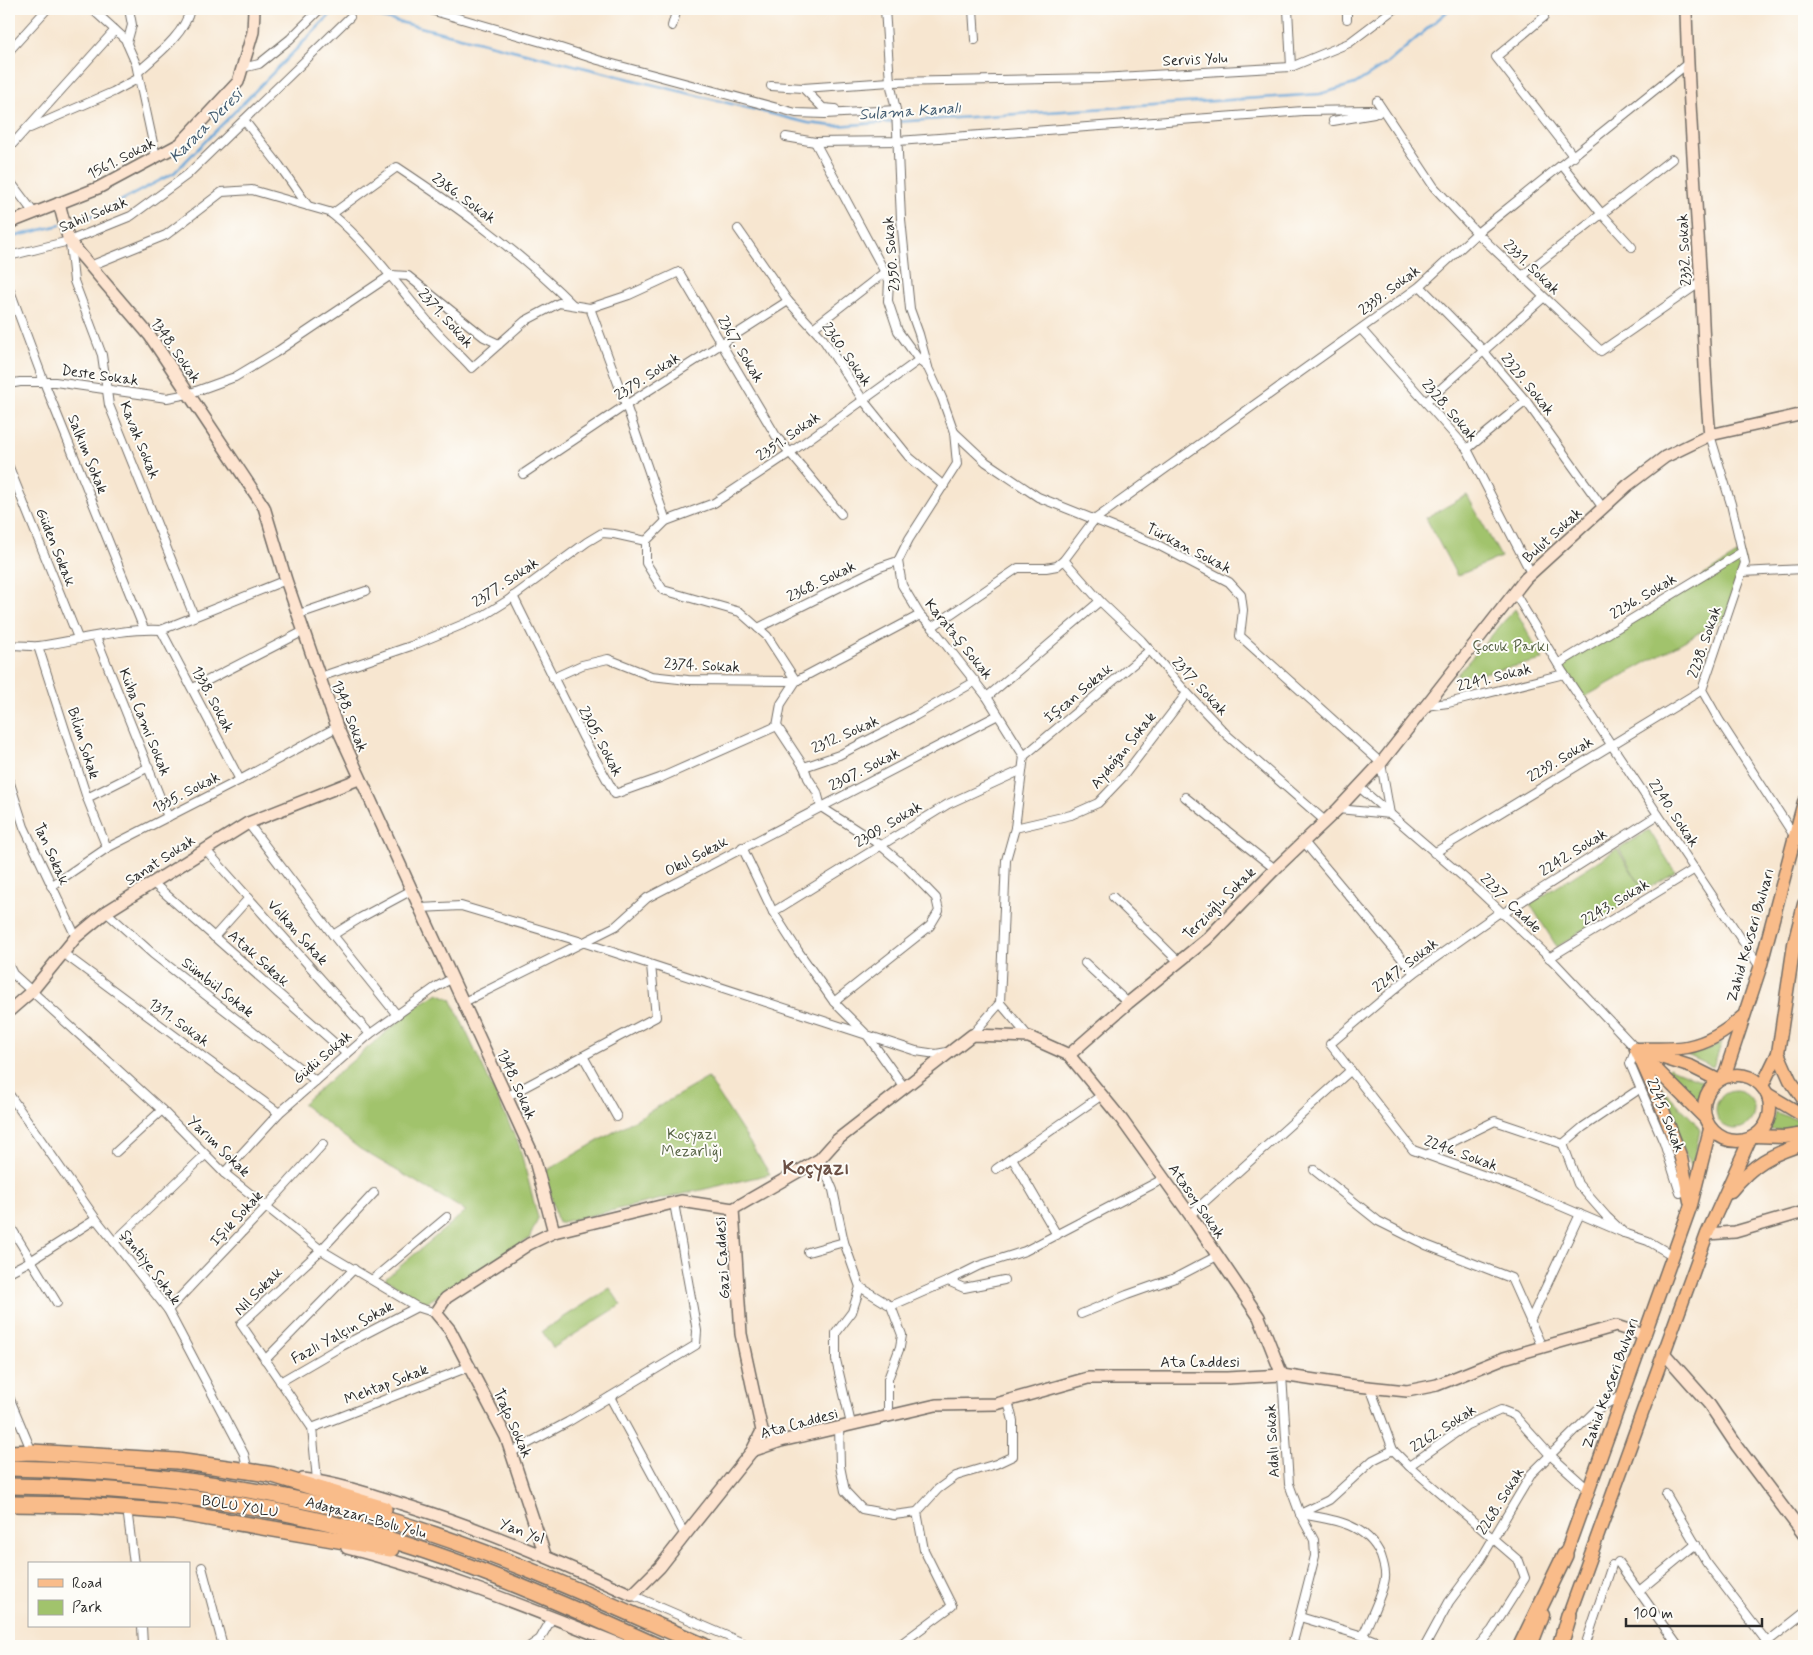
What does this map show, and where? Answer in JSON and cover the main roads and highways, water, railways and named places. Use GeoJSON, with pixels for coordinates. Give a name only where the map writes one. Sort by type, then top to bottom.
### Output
{"type":"FeatureCollection","features":[{"type":"Feature","properties":{"kind":"highway"},"geometry":{"type":"LineString","coordinates":[[9,1453],[32,1452],[177,1460],[273,1475],[450,1530],[490,1546],[525,1568]]}},
{"type":"Feature","properties":{"kind":"highway","name":"Adapazarı-Bolu Yolu"},"geometry":{"type":"LineString","coordinates":[[9,1468],[121,1473],[192,1480],[255,1490],[384,1519],[525,1568],[704,1646]]}},
{"type":"Feature","properties":{"kind":"highway","name":"BOLU YOLU"},"geometry":{"type":"LineString","coordinates":[[9,1486],[110,1490],[252,1507],[314,1519],[371,1534],[469,1566],[561,1603],[657,1646]]}},
{"type":"Feature","properties":{"kind":"highway"},"geometry":{"type":"LineString","coordinates":[[9,1504],[127,1508],[174,1512],[377,1546],[469,1566]]}},
{"type":"Feature","properties":{"kind":"highway"},"geometry":{"type":"LineString","coordinates":[[1521,1646],[1565,1556]]}},
{"type":"Feature","properties":{"kind":"highway"},"geometry":{"type":"LineString","coordinates":[[1559,1646],[1569,1615]]}},
{"type":"Feature","properties":{"kind":"main road","name":"Zahid Kevseri Bulvarı"},"geometry":{"type":"LineString","coordinates":[[1721,1078],[1760,968],[1804,802]]}},
{"type":"Feature","properties":{"kind":"main road"},"geometry":{"type":"LineString","coordinates":[[1569,1615],[1707,1234],[1752,1138],[1762,1130],[1770,1113],[1770,1103],[1764,1090],[1778,1053],[1799,942],[1804,904]]}},
{"type":"Feature","properties":{"kind":"main road"},"geometry":{"type":"LineString","coordinates":[[1636,1049],[1687,1047],[1710,1039],[1730,1029],[1744,1016]]}},
{"type":"Feature","properties":{"kind":"main road"},"geometry":{"type":"LineString","coordinates":[[1636,1049],[1721,1078],[1744,1076],[1753,1080],[1764,1090],[1804,1116]]}},
{"type":"Feature","properties":{"kind":"main road"},"geometry":{"type":"LineString","coordinates":[[1636,1049],[1704,1117],[1710,1129],[1720,1137],[1740,1142],[1752,1138],[1804,1134]]}},
{"type":"Feature","properties":{"kind":"main road"},"geometry":{"type":"LineString","coordinates":[[1636,1049],[1682,1158],[1691,1205]]}},
{"type":"Feature","properties":{"kind":"main road"},"geometry":{"type":"LineString","coordinates":[[1778,1053],[1790,1080],[1804,1100]]}},
{"type":"Feature","properties":{"kind":"main road"},"geometry":{"type":"LineString","coordinates":[[1704,1117],[1708,1092],[1721,1078]]}},
{"type":"Feature","properties":{"kind":"main road","name":"Zahid Kevseri Bulvarı"},"geometry":{"type":"LineString","coordinates":[[1531,1646],[1691,1205],[1710,1129]]}},
{"type":"Feature","properties":{"kind":"main road"},"geometry":{"type":"LineString","coordinates":[[1721,1202],[1756,1165],[1780,1151],[1804,1144]]}},
{"type":"Feature","properties":{"kind":"waterway","name":"Karaca Deresi"},"geometry":{"type":"LineString","coordinates":[[68,223],[88,218],[174,173],[336,9]]}},
{"type":"Feature","properties":{"kind":"waterway","name":"Sulama Kanalı"},"geometry":{"type":"LineString","coordinates":[[358,9],[371,15],[808,123],[834,126],[1320,94],[1355,84],[1388,63],[1450,9]]}},
{"type":"Feature","properties":{"kind":"waterway","name":"Karaca Deresi"},"geometry":{"type":"LineString","coordinates":[[9,238],[60,225]]}},
{"type":"Feature","properties":{"kind":"district","name":"Koçyazı"},"geometry":{"type":"Point","coordinates":[816,1167]}},
{"type":"Feature","properties":{"kind":"park label","name":"Çocuk Parkı"},"geometry":{"type":"Point","coordinates":[1511,646]}},
{"type":"Feature","properties":{"kind":"park label","name":"Koçyazı Mezarlığı"},"geometry":{"type":"Point","coordinates":[692,1142]}}]}
